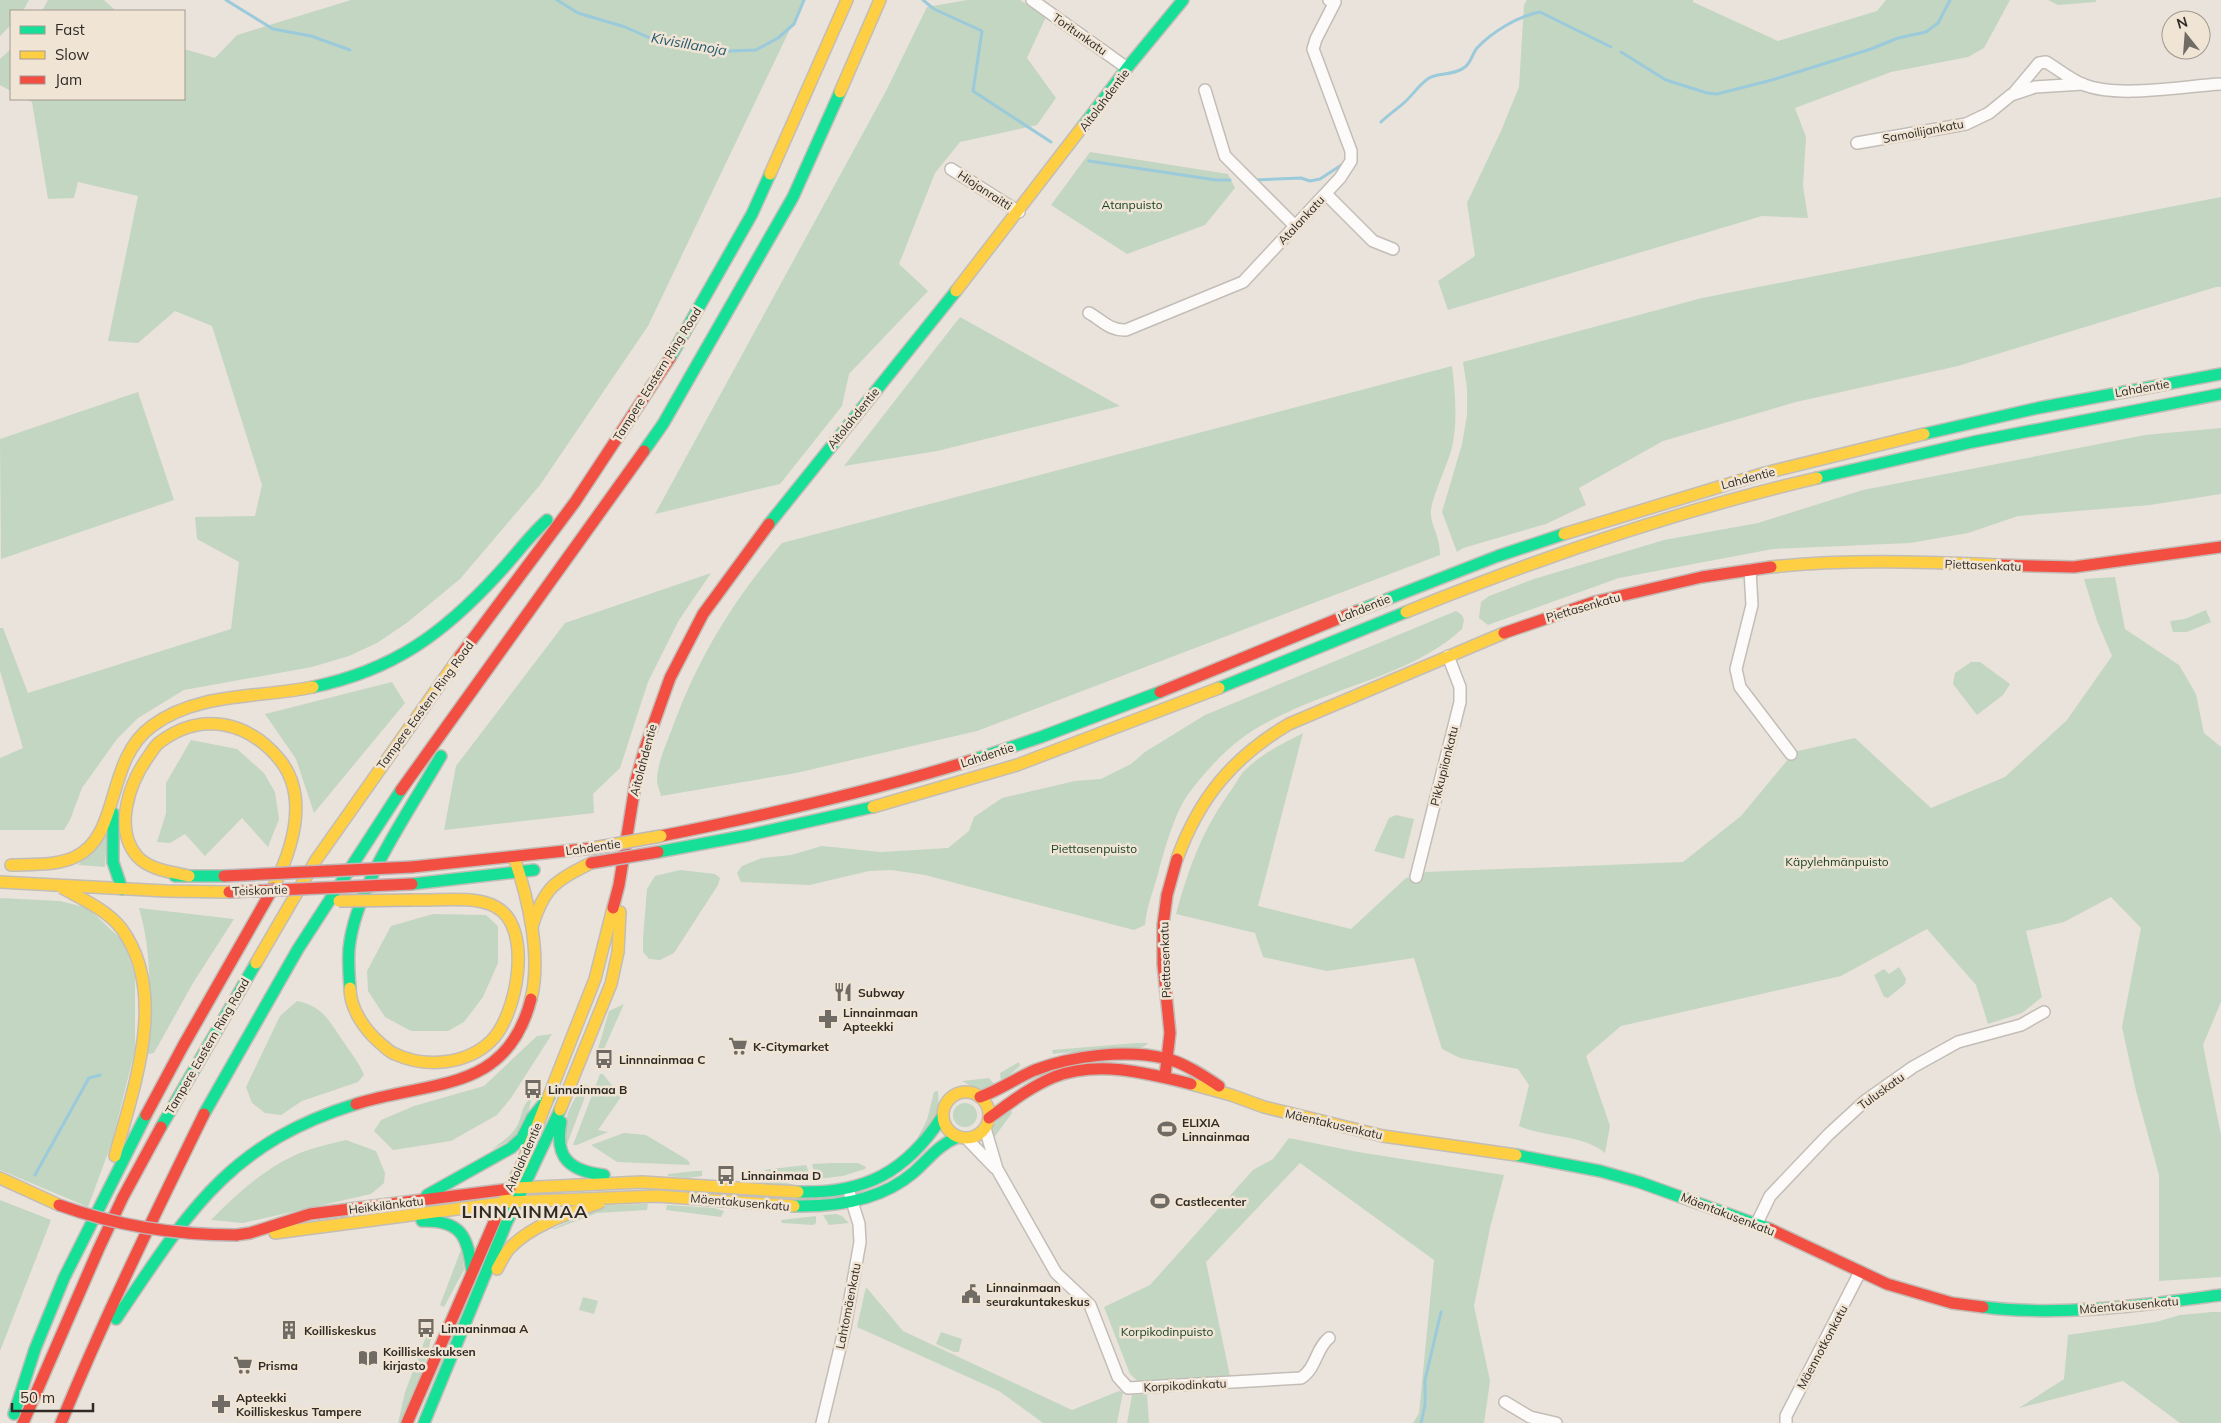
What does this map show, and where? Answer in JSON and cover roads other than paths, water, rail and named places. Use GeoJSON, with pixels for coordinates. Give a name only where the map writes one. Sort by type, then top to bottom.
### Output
{"type":"FeatureCollection","features":[{"type":"Feature","properties":{"kind":"main road","name":"Tampere Eastern Ring Road"},"geometry":{"type":"LineString","coordinates":[[23,1423],[67,1319],[123,1197],[179,1092],[316,860],[463,652],[574,502],[681,341],[752,214],[847,0]]}},
{"type":"Feature","properties":{"kind":"main road"},"geometry":{"type":"LineString","coordinates":[[61,1423],[82,1369],[208,1106],[293,958],[386,811],[662,424],[793,197],[880,0]]}},
{"type":"Feature","properties":{"kind":"main road","name":"Aitolahdentie"},"geometry":{"type":"LineString","coordinates":[[407,1423],[502,1203],[522,1164],[595,979],[619,885],[636,780],[645,748],[670,678],[703,614],[744,556],[1018,212],[1127,68],[1184,0]]}},
{"type":"Feature","properties":{"kind":"main road","name":"Lahdentie"},"geometry":{"type":"LineString","coordinates":[[514,857],[593,848],[660,836],[754,818],[862,793],[1042,737],[1198,678],[1408,591],[1499,556],[1694,493],[1888,441],[2073,401],[2221,374]]}},
{"type":"Feature","properties":{"kind":"main road","name":"Lahdentie"},"geometry":{"type":"LineString","coordinates":[[561,865],[591,863],[729,840],[835,817],[905,799],[1013,766],[1162,710],[1441,597],[1573,549],[1646,526],[1887,460],[2076,421],[2221,394]]}},
{"type":"Feature","properties":{"kind":"main road"},"geometry":{"type":"LineString","coordinates":[[2076,421],[2221,405]]}},
{"type":"Feature","properties":{"kind":"main road"},"geometry":{"type":"LineString","coordinates":[[6,865],[64,860],[88,849],[100,832],[120,768],[126,756],[140,736],[164,717],[196,706],[230,699],[320,686],[346,679],[390,662],[434,635],[511,560],[545,521],[574,502]]}},
{"type":"Feature","properties":{"kind":"main road","name":"Piettasenkatu"},"geometry":{"type":"LineString","coordinates":[[1165,1076],[1170,1028],[1162,956],[1163,929],[1170,873],[1198,811],[1220,779],[1257,743],[1289,724],[1523,626],[1594,602],[1702,577],[1812,563],[1880,560],[2074,566],[2136,560],[2221,547]]}},
{"type":"Feature","properties":{"kind":"main road"},"geometry":{"type":"LineString","coordinates":[[490,667],[379,860],[359,908],[349,949],[347,981],[351,1002],[364,1030],[374,1041],[389,1053],[414,1062],[431,1064],[447,1063],[465,1058],[482,1048],[498,1034],[510,1015],[517,993],[516,931],[512,902]]}},
{"type":"Feature","properties":{"kind":"main road"},"geometry":{"type":"LineString","coordinates":[[11,1423],[35,1348],[62,1284],[106,1193],[192,1028],[265,903],[293,838],[296,808],[289,771],[276,752],[262,739],[248,730],[229,724],[209,724],[188,727],[172,733],[158,742],[145,756],[131,786],[126,818],[127,834],[133,853],[155,869],[189,876]]}},
{"type":"Feature","properties":{"kind":"main road"},"geometry":{"type":"LineString","coordinates":[[113,795],[111,875],[122,889]]}},
{"type":"Feature","properties":{"kind":"main road"},"geometry":{"type":"LineString","coordinates":[[82,1369],[187,1216],[215,1184],[237,1163],[282,1134],[325,1112],[382,1096],[436,1087],[462,1079],[484,1069],[510,1047],[527,1018],[534,982],[531,930],[512,877],[514,857]]}},
{"type":"Feature","properties":{"kind":"main road","name":"Teiskontie"},"geometry":{"type":"LineString","coordinates":[[111,875],[224,876],[412,867],[514,857]]}},
{"type":"Feature","properties":{"kind":"main road"},"geometry":{"type":"LineString","coordinates":[[531,930],[538,905],[546,890],[556,880],[591,863]]}},
{"type":"Feature","properties":{"kind":"main road"},"geometry":{"type":"LineString","coordinates":[[6,865],[62,872]]}},
{"type":"Feature","properties":{"kind":"main road"},"geometry":{"type":"LineString","coordinates":[[512,877],[544,868]]}},
{"type":"Feature","properties":{"kind":"main road","name":"Teiskontie"},"geometry":{"type":"LineString","coordinates":[[0,882],[61,887],[228,892],[412,884],[512,877]]}},
{"type":"Feature","properties":{"kind":"main road","name":"Aitolahdentie"},"geometry":{"type":"LineString","coordinates":[[424,1423],[524,1187],[586,1051],[611,984],[618,952],[619,885]]}},
{"type":"Feature","properties":{"kind":"main road"},"geometry":{"type":"LineString","coordinates":[[61,887],[103,911],[126,934],[136,956],[144,990],[140,1049],[135,1080],[106,1193]]}},
{"type":"Feature","properties":{"kind":"main road"},"geometry":{"type":"LineString","coordinates":[[166,891],[199,904]]}},
{"type":"Feature","properties":{"kind":"main road"},"geometry":{"type":"LineString","coordinates":[[248,904],[413,900],[491,904],[504,912],[516,931]]}},
{"type":"Feature","properties":{"kind":"main road","name":"Piettasenkatu"},"geometry":{"type":"LineString","coordinates":[[1149,1073],[1151,1057],[1158,1041],[1166,1004]]}},
{"type":"Feature","properties":{"kind":"main road","name":"Mäentakusenkatu"},"geometry":{"type":"LineString","coordinates":[[980,1097],[1002,1089],[1020,1077],[1055,1062],[1075,1058],[1151,1057],[1167,1059],[1214,1082],[1231,1095]]}},
{"type":"Feature","properties":{"kind":"main road","name":"Mäentakusenkatu"},"geometry":{"type":"LineString","coordinates":[[987,1123],[1020,1095],[1055,1077],[1082,1070],[1116,1069],[1149,1073],[1165,1076],[1212,1092],[1231,1095],[1264,1107],[1383,1136],[1484,1149],[1600,1171],[1757,1223],[1902,1290],[1952,1303],[2013,1311],[2148,1304],[2221,1295]]}},
{"type":"Feature","properties":{"kind":"main road"},"geometry":{"type":"LineString","coordinates":[[568,1091],[558,1136],[562,1157],[579,1171],[589,1174],[614,1175],[648,1182]]}},
{"type":"Feature","properties":{"kind":"main road"},"geometry":{"type":"LineString","coordinates":[[965,1092],[980,1097],[989,1110],[987,1123],[980,1134],[962,1138],[947,1129],[942,1117],[944,1106],[952,1096],[965,1092]]}},
{"type":"Feature","properties":{"kind":"main road"},"geometry":{"type":"LineString","coordinates":[[414,1201],[474,1170],[511,1148],[522,1138],[532,1118],[549,1098]]}},
{"type":"Feature","properties":{"kind":"main road","name":"Mäentakusenkatu"},"geometry":{"type":"LineString","coordinates":[[524,1187],[579,1183],[648,1182],[724,1185],[818,1194],[847,1188],[881,1177],[899,1168],[916,1152],[942,1117]]}},
{"type":"Feature","properties":{"kind":"main road","name":"Mäentakusenkatu"},"geometry":{"type":"LineString","coordinates":[[502,1203],[657,1196],[790,1207],[820,1207],[852,1202],[895,1186],[913,1173],[944,1143],[962,1138]]}},
{"type":"Feature","properties":{"kind":"main road","name":"Heikkilänkatu"},"geometry":{"type":"LineString","coordinates":[[0,1178],[59,1205],[105,1221],[150,1230],[191,1235],[270,1234],[502,1203]]}},
{"type":"Feature","properties":{"kind":"main road","name":"Heikkilänkatu"},"geometry":{"type":"LineString","coordinates":[[250,1233],[310,1214],[524,1187]]}},
{"type":"Feature","properties":{"kind":"main road"},"geometry":{"type":"LineString","coordinates":[[473,1307],[510,1248],[521,1239],[582,1208],[606,1202],[657,1196]]}},
{"type":"Feature","properties":{"kind":"main road"},"geometry":{"type":"LineString","coordinates":[[360,1223],[387,1225],[436,1220],[452,1224],[466,1238],[472,1272]]}},
{"type":"Feature","properties":{"kind":"street","name":"Toritunkatu"},"geometry":{"type":"LineString","coordinates":[[1032,0],[1127,68]]}},
{"type":"Feature","properties":{"kind":"street","name":"Atalankatu"},"geometry":{"type":"LineString","coordinates":[[1089,313],[1111,328],[1126,330],[1229,289],[1242,282],[1326,194],[1351,161],[1351,151],[1313,49],[1333,1]]}},
{"type":"Feature","properties":{"kind":"street","name":"Samoilijankatu"},"geometry":{"type":"LineString","coordinates":[[1857,143],[1966,124],[1989,113],[2011,95],[2039,63],[2046,62],[2082,84],[2101,89],[2131,91],[2221,84]]}},
{"type":"Feature","properties":{"kind":"street","name":"Samoilijankatu"},"geometry":{"type":"LineString","coordinates":[[2011,95],[2035,87],[2082,84]]}},
{"type":"Feature","properties":{"kind":"street"},"geometry":{"type":"LineString","coordinates":[[1205,90],[1225,156],[1296,226]]}},
{"type":"Feature","properties":{"kind":"street","name":"Hiojanraitti"},"geometry":{"type":"LineString","coordinates":[[951,169],[1018,212]]}},
{"type":"Feature","properties":{"kind":"street"},"geometry":{"type":"LineString","coordinates":[[1326,194],[1373,241],[1393,249]]}},
{"type":"Feature","properties":{"kind":"street"},"geometry":{"type":"LineString","coordinates":[[1750,570],[1752,605],[1736,668],[1740,687],[1791,754]]}},
{"type":"Feature","properties":{"kind":"street","name":"Pikkupiiankatu"},"geometry":{"type":"LineString","coordinates":[[1416,877],[1460,702],[1460,687],[1448,656]]}},
{"type":"Feature","properties":{"kind":"street","name":"Tuluskatu"},"geometry":{"type":"LineString","coordinates":[[1757,1223],[1770,1196],[1829,1134],[1865,1101],[1921,1063],[1958,1042],[2021,1025],[2044,1012]]}},
{"type":"Feature","properties":{"kind":"street","name":"Korpikodinkatu"},"geometry":{"type":"LineString","coordinates":[[987,1123],[997,1169],[1056,1273],[1090,1305],[1118,1377],[1128,1388],[1301,1378],[1310,1370],[1325,1341],[1329,1338]]}},
{"type":"Feature","properties":{"kind":"street","name":"Korpikodinkatu"},"geometry":{"type":"LineString","coordinates":[[962,1138],[997,1169]]}},
{"type":"Feature","properties":{"kind":"street","name":"Lahtomäenkatu"},"geometry":{"type":"LineString","coordinates":[[822,1423],[845,1327],[860,1242],[858,1224],[847,1188]]}},
{"type":"Feature","properties":{"kind":"street","name":"Mäennotkonkatu"},"geometry":{"type":"LineString","coordinates":[[1786,1423],[1786,1416],[1860,1272]]}},
{"type":"Feature","properties":{"kind":"street"},"geometry":{"type":"LineString","coordinates":[[1505,1402],[1530,1417],[1556,1423]]}},
{"type":"Feature","properties":{"kind":"waterway"},"geometry":{"type":"LineString","coordinates":[[226,0],[273,29],[311,36],[350,50]]}},
{"type":"Feature","properties":{"kind":"waterway","name":"Kivisillanoja"},"geometry":{"type":"LineString","coordinates":[[557,0],[578,13],[625,27],[650,38],[729,51],[756,50],[778,38],[794,24],[804,0]]}},
{"type":"Feature","properties":{"kind":"waterway","name":"Kivisillanoja"},"geometry":{"type":"LineString","coordinates":[[923,0],[934,9],[982,31],[973,91],[1051,142]]}},
{"type":"Feature","properties":{"kind":"waterway"},"geometry":{"type":"LineString","coordinates":[[1621,52],[1666,80],[1707,93],[1717,94],[1772,80],[1871,49],[1898,38],[1926,32],[1938,23],[1950,0]]}},
{"type":"Feature","properties":{"kind":"waterway"},"geometry":{"type":"LineString","coordinates":[[1381,122],[1404,103],[1429,78],[1461,70],[1469,63],[1477,48],[1490,36],[1514,21],[1532,14],[1540,12],[1611,47]]}},
{"type":"Feature","properties":{"kind":"waterway"},"geometry":{"type":"LineString","coordinates":[[1089,161],[1216,180],[1230,180]]}},
{"type":"Feature","properties":{"kind":"waterway"},"geometry":{"type":"LineString","coordinates":[[1254,180],[1301,178],[1310,181],[1320,179],[1343,164]]}},
{"type":"Feature","properties":{"kind":"waterway"},"geometry":{"type":"LineString","coordinates":[[35,1175],[89,1078],[100,1075]]}},
{"type":"Feature","properties":{"kind":"waterway"},"geometry":{"type":"LineString","coordinates":[[1421,1423],[1425,1405],[1425,1380],[1441,1312]]}},
{"type":"Feature","properties":{"kind":"place","name":"Subway"},"geometry":{"type":"Point","coordinates":[843,992]}},
{"type":"Feature","properties":{"kind":"place","name":"Linnainmaan Apteekki"},"geometry":{"type":"Point","coordinates":[828,1019]}},
{"type":"Feature","properties":{"kind":"place","name":"K-Citymarket"},"geometry":{"type":"Point","coordinates":[738,1046]}},
{"type":"Feature","properties":{"kind":"place","name":"Linnnainmaa C"},"geometry":{"type":"Point","coordinates":[604,1059]}},
{"type":"Feature","properties":{"kind":"place","name":"Linnainmaa B"},"geometry":{"type":"Point","coordinates":[533,1089]}},
{"type":"Feature","properties":{"kind":"place","name":"ELIXIA Linnainmaa"},"geometry":{"type":"Point","coordinates":[1167,1129]}},
{"type":"Feature","properties":{"kind":"place","name":"Linnainmaa D"},"geometry":{"type":"Point","coordinates":[726,1175]}},
{"type":"Feature","properties":{"kind":"place","name":"Castlecenter"},"geometry":{"type":"Point","coordinates":[1160,1201]}},
{"type":"Feature","properties":{"kind":"place","name":"Linnainmaan seurakuntakeskus"},"geometry":{"type":"Point","coordinates":[971,1294]}},
{"type":"Feature","properties":{"kind":"place","name":"Linnaninmaa A"},"geometry":{"type":"Point","coordinates":[426,1328]}},
{"type":"Feature","properties":{"kind":"place","name":"Koilliskeskus"},"geometry":{"type":"Point","coordinates":[289,1330]}},
{"type":"Feature","properties":{"kind":"place","name":"Koilliskeskuksen kirjasto"},"geometry":{"type":"Point","coordinates":[368,1358]}},
{"type":"Feature","properties":{"kind":"place","name":"Prisma"},"geometry":{"type":"Point","coordinates":[243,1365]}},
{"type":"Feature","properties":{"kind":"place","name":"Apteekki Koilliskeskus Tampere"},"geometry":{"type":"Point","coordinates":[221,1404]}},
{"type":"Feature","properties":{"kind":"district","name":"LINNAINMAA"},"geometry":{"type":"Point","coordinates":[525,1211]}},
{"type":"Feature","properties":{"kind":"park label","name":"Atanpuisto"},"geometry":{"type":"Point","coordinates":[1132,204]}},
{"type":"Feature","properties":{"kind":"park label","name":"Piettasenpuisto"},"geometry":{"type":"Point","coordinates":[1094,848]}},
{"type":"Feature","properties":{"kind":"park label","name":"Käpylehmänpuisto"},"geometry":{"type":"Point","coordinates":[1837,861]}},
{"type":"Feature","properties":{"kind":"park label","name":"Korpikodinpuisto"},"geometry":{"type":"Point","coordinates":[1167,1331]}}]}
